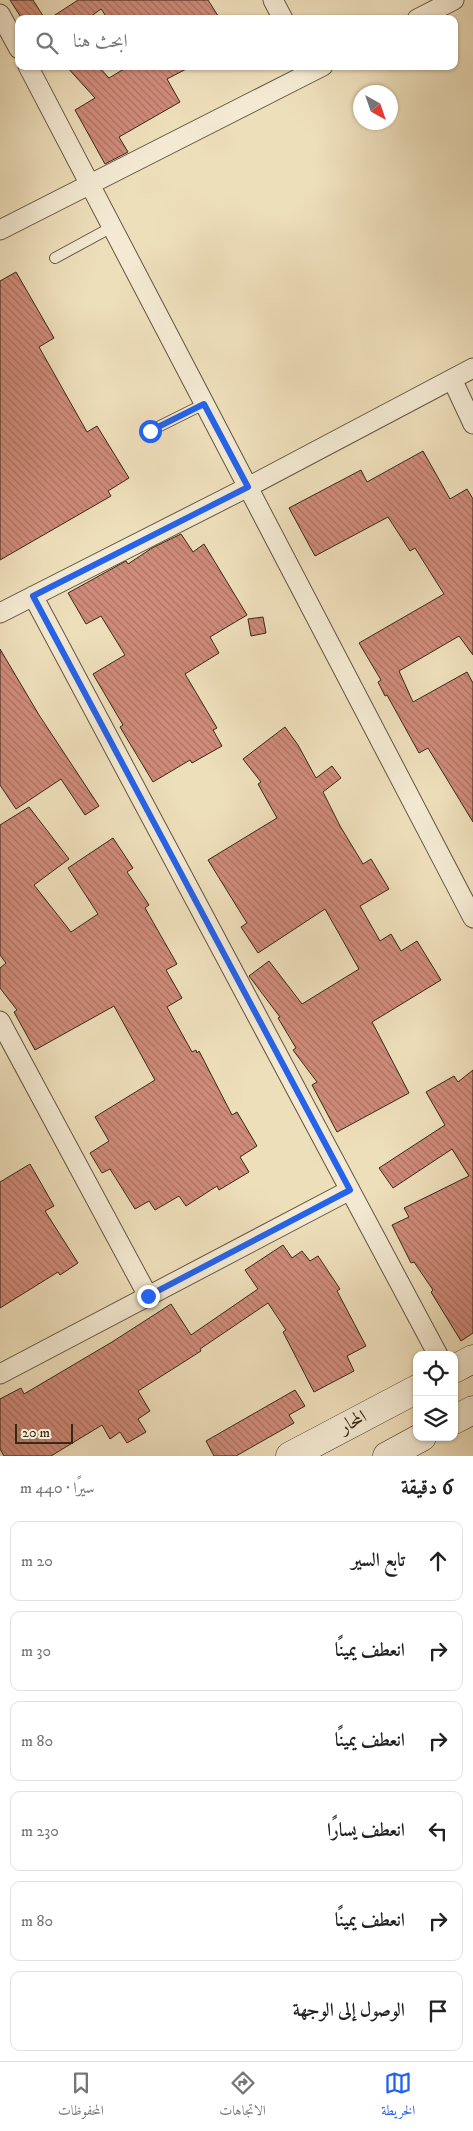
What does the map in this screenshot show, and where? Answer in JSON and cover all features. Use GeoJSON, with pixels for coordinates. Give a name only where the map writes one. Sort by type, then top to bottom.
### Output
{"type":"FeatureCollection","features":[{"type":"Feature","properties":{"kind":"street"},"geometry":{"type":"LineString","coordinates":[[273,0],[281,15]]}},
{"type":"Feature","properties":{"kind":"street"},"geometry":{"type":"LineString","coordinates":[[425,15],[454,0]]}},
{"type":"Feature","properties":{"kind":"street"},"geometry":{"type":"LineString","coordinates":[[0,14],[15,42]]}},
{"type":"Feature","properties":{"kind":"street"},"geometry":{"type":"LineString","coordinates":[[30,70],[473,918]]}},
{"type":"Feature","properties":{"kind":"street"},"geometry":{"type":"LineString","coordinates":[[0,230],[311,70]]}},
{"type":"Feature","properties":{"kind":"street"},"geometry":{"type":"LineString","coordinates":[[0,613],[248,487],[473,368]]}},
{"type":"Feature","properties":{"kind":"street"},"geometry":{"type":"LineString","coordinates":[[452,379],[473,424]]}},
{"type":"Feature","properties":{"kind":"street"},"geometry":{"type":"LineString","coordinates":[[33,596],[436,1351]]}},
{"type":"Feature","properties":{"kind":"street"},"geometry":{"type":"LineString","coordinates":[[0,1021],[148,1296]]}},
{"type":"Feature","properties":{"kind":"street"},"geometry":{"type":"LineString","coordinates":[[0,1374],[350,1190]]}},
{"type":"Feature","properties":{"kind":"street"},"geometry":{"type":"LineString","coordinates":[[458,1367],[473,1359]]}},
{"type":"Feature","properties":{"kind":"street","name":"المحار"},"geometry":{"type":"LineString","coordinates":[[290,1456],[413,1391]]}},
{"type":"Feature","properties":{"kind":"street"},"geometry":{"type":"LineString","coordinates":[[458,1418],[473,1410]]}},
{"type":"Feature","properties":{"kind":"street"},"geometry":{"type":"LineString","coordinates":[[387,1456],[415,1441]]}},
{"type":"Feature","properties":{"kind":"lane"},"geometry":{"type":"LineString","coordinates":[[55,258],[112,227]]}},
{"type":"Feature","properties":{"kind":"lane"},"geometry":{"type":"LineString","coordinates":[[150,431],[204,404]]}},
{"type":"Feature","properties":{"kind":"building"},"geometry":{"type":"Polygon","coordinates":[[[10,0],[33,0],[42,15],[19,15],[10,0]]]}},
{"type":"Feature","properties":{"kind":"building"},"geometry":{"type":"Polygon","coordinates":[[[78,0],[208,0],[217,15],[105,15],[101,9],[93,15],[55,15],[78,0]]]}},
{"type":"Feature","properties":{"kind":"building"},"geometry":{"type":"Polygon","coordinates":[[[70,70],[102,70],[109,78],[122,70],[184,70],[167,79],[180,102],[119,137],[128,152],[105,164],[75,110],[95,98],[70,70]]]}},
{"type":"Feature","properties":{"kind":"building"},"geometry":{"type":"Polygon","coordinates":[[[16,272],[54,338],[39,347],[87,432],[97,426],[129,478],[108,491],[111,496],[0,560],[0,281],[16,272]]]}},
{"type":"Feature","properties":{"kind":"building"},"geometry":{"type":"Polygon","coordinates":[[[423,451],[450,499],[467,489],[473,499],[473,655],[459,636],[399,671],[413,702],[467,672],[473,683],[473,822],[428,748],[419,753],[387,695],[385,696],[378,682],[381,680],[359,643],[444,594],[415,548],[410,551],[388,517],[315,556],[289,508],[361,470],[367,482],[423,451]]]}},
{"type":"Feature","properties":{"kind":"building"},"geometry":{"type":"Polygon","coordinates":[[[181,534],[193,552],[204,544],[247,615],[210,637],[219,653],[185,674],[217,728],[213,730],[222,746],[192,763],[190,760],[153,782],[120,727],[123,725],[93,674],[125,655],[101,616],[86,624],[68,593],[126,561],[128,564],[152,548],[181,534]]]}},
{"type":"Feature","properties":{"kind":"building"},"geometry":{"type":"Polygon","coordinates":[[[263,617],[266,633],[251,636],[248,619],[263,617]]]}},
{"type":"Feature","properties":{"kind":"building"},"geometry":{"type":"Polygon","coordinates":[[[0,649],[39,715],[99,806],[85,815],[61,779],[16,809],[0,785],[0,649]]]}},
{"type":"Feature","properties":{"kind":"building"},"geometry":{"type":"Polygon","coordinates":[[[285,727],[298,745],[316,778],[332,766],[341,778],[323,792],[340,826],[363,864],[371,859],[389,889],[360,906],[380,941],[391,934],[401,951],[417,941],[441,980],[372,1022],[409,1093],[337,1132],[312,1085],[317,1082],[293,1050],[296,1048],[278,1018],[280,1017],[249,976],[269,961],[302,1004],[359,969],[325,909],[258,953],[241,927],[247,923],[208,860],[277,818],[258,784],[261,782],[243,759],[285,727]]]}},
{"type":"Feature","properties":{"kind":"building"},"geometry":{"type":"Polygon","coordinates":[[[29,807],[69,859],[34,885],[71,932],[98,914],[68,868],[113,838],[133,868],[127,872],[149,905],[145,908],[177,964],[166,970],[182,998],[167,1007],[192,1052],[196,1050],[197,1053],[199,1051],[232,1115],[237,1112],[257,1146],[240,1157],[249,1172],[219,1190],[217,1186],[186,1206],[179,1196],[155,1210],[149,1201],[135,1209],[110,1169],[102,1173],[90,1153],[109,1141],[95,1117],[155,1080],[114,1006],[35,1050],[14,1012],[17,1010],[0,988],[0,968],[6,963],[0,955],[0,825],[29,807]]]}},
{"type":"Feature","properties":{"kind":"building"},"geometry":{"type":"Polygon","coordinates":[[[473,1070],[473,1333],[461,1341],[431,1292],[433,1290],[414,1262],[411,1263],[392,1225],[409,1217],[404,1208],[469,1176],[452,1149],[393,1188],[379,1168],[445,1125],[426,1092],[454,1076],[458,1082],[473,1070]]]}},
{"type":"Feature","properties":{"kind":"building"},"geometry":{"type":"Polygon","coordinates":[[[30,1164],[54,1206],[45,1211],[78,1263],[60,1275],[58,1272],[0,1308],[0,1182],[30,1164]]]}},
{"type":"Feature","properties":{"kind":"building"},"geometry":{"type":"Polygon","coordinates":[[[283,1245],[292,1258],[302,1251],[310,1261],[318,1256],[340,1289],[337,1291],[366,1346],[347,1356],[354,1371],[314,1392],[283,1332],[286,1330],[268,1303],[200,1349],[201,1351],[138,1391],[150,1411],[138,1419],[146,1432],[127,1443],[120,1432],[110,1439],[102,1425],[51,1456],[4,1456],[0,1449],[0,1399],[21,1388],[24,1394],[112,1342],[171,1304],[191,1335],[258,1289],[245,1270],[283,1245]]]}},
{"type":"Feature","properties":{"kind":"building"},"geometry":{"type":"Polygon","coordinates":[[[295,1390],[305,1406],[289,1415],[294,1423],[236,1456],[214,1456],[206,1441],[295,1390]]]}},
{"type":"Feature","properties":{"kind":"route"},"geometry":{"type":"LineString","coordinates":[[148,1296],[350,1190],[33,596],[248,487],[204,404],[150,431]]}}]}
